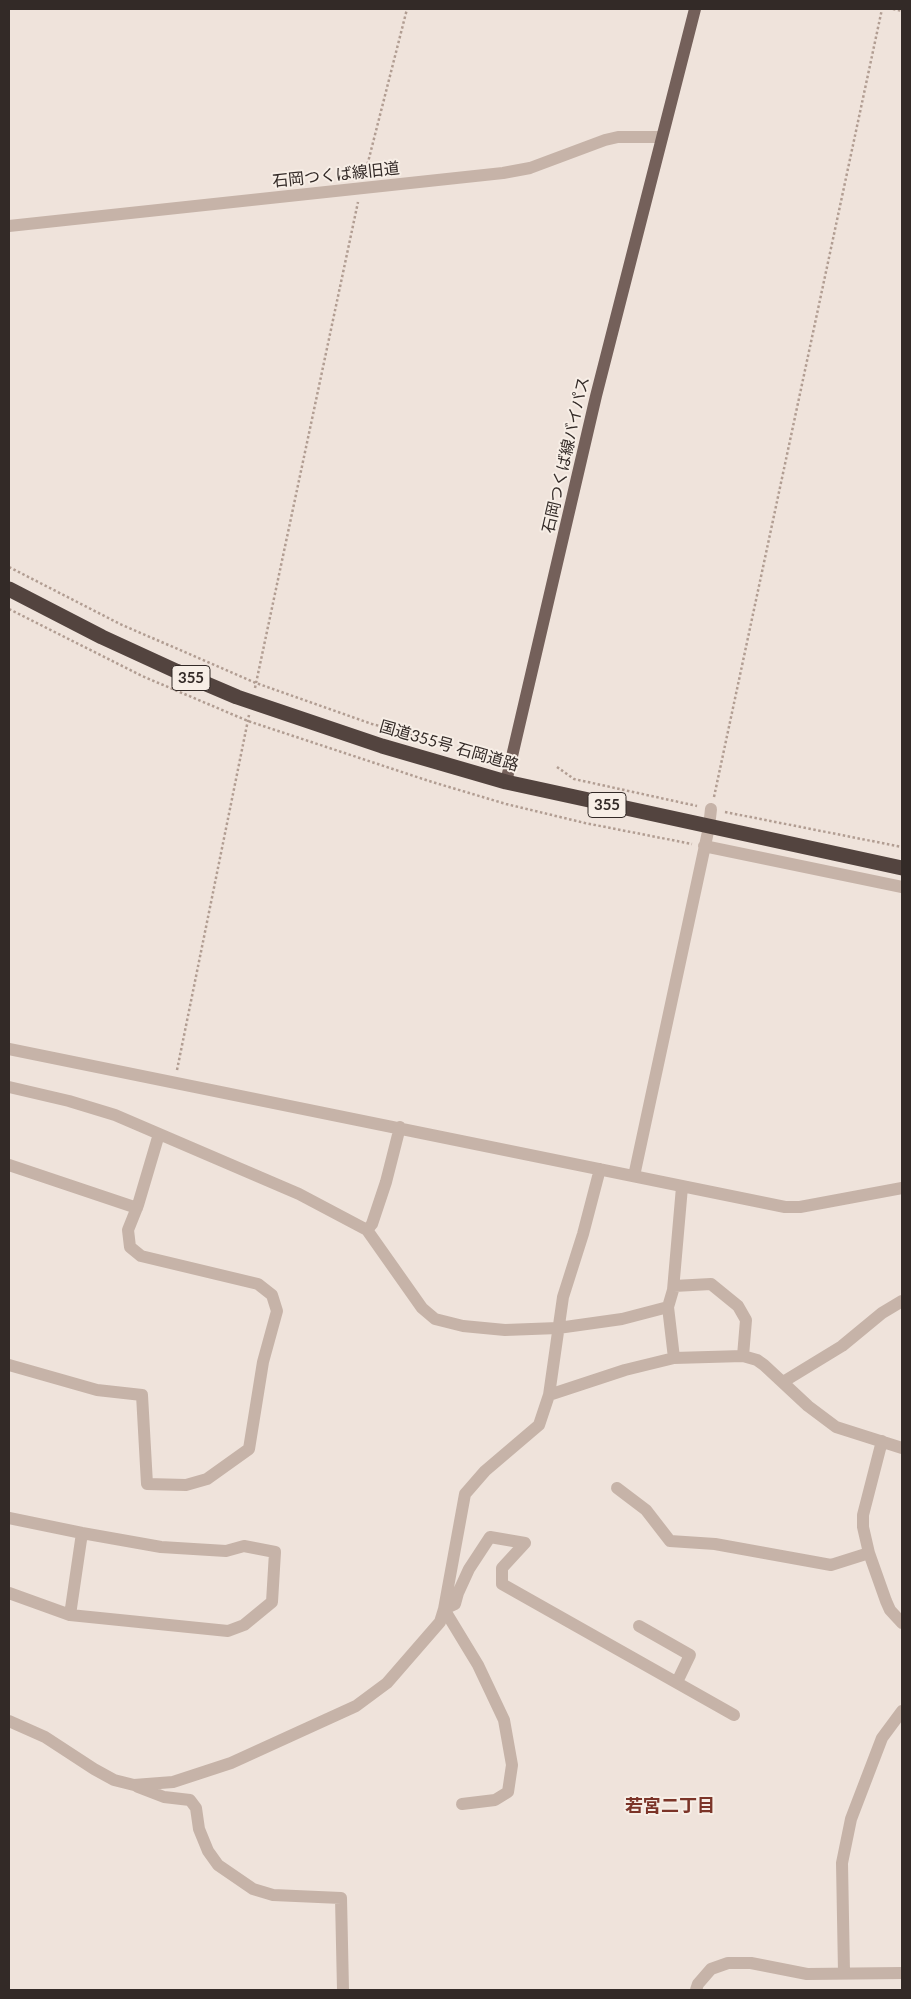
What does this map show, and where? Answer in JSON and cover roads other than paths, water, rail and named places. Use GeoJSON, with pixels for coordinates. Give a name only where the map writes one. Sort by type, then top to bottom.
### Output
{"type":"FeatureCollection","features":[{"type":"Feature","properties":{"kind":"highway","name":"国道355号 石岡道路"},"geometry":{"type":"LineString","coordinates":[[9,589],[118,645],[176,672],[253,702],[382,746],[506,782],[902,868]]}},
{"type":"Feature","properties":{"kind":"main road","name":"石岡つくば線バイパス"},"geometry":{"type":"LineString","coordinates":[[506,782],[596,396],[695,9]]}},
{"type":"Feature","properties":{"kind":"street","name":"石岡つくば線旧道"},"geometry":{"type":"LineString","coordinates":[[9,226],[361,190],[530,168],[605,140],[618,137],[662,137]]}},
{"type":"Feature","properties":{"kind":"street"},"geometry":{"type":"LineString","coordinates":[[634,1176],[709,827],[711,809]]}},
{"type":"Feature","properties":{"kind":"street"},"geometry":{"type":"LineString","coordinates":[[704,846],[902,887]]}},
{"type":"Feature","properties":{"kind":"street"},"geometry":{"type":"LineString","coordinates":[[9,1049],[400,1127],[763,1203],[796,1207],[902,1188]]}},
{"type":"Feature","properties":{"kind":"street"},"geometry":{"type":"LineString","coordinates":[[9,1087],[69,1101],[115,1115],[299,1194],[368,1230],[422,1308],[435,1319],[463,1326],[505,1330],[558,1328],[622,1319],[668,1306]]}},
{"type":"Feature","properties":{"kind":"street"},"geometry":{"type":"LineString","coordinates":[[368,1230],[372,1224],[386,1182],[400,1127]]}},
{"type":"Feature","properties":{"kind":"street"},"geometry":{"type":"LineString","coordinates":[[9,1365],[97,1390],[142,1395],[147,1484],[186,1485],[207,1479],[248,1449],[263,1362],[277,1311],[272,1295],[258,1284],[141,1256],[130,1247],[128,1230],[137,1208],[159,1134]]}},
{"type":"Feature","properties":{"kind":"street"},"geometry":{"type":"LineString","coordinates":[[9,1164],[137,1208]]}},
{"type":"Feature","properties":{"kind":"street"},"geometry":{"type":"LineString","coordinates":[[134,1785],[173,1782],[193,1777],[231,1763],[356,1706],[387,1683],[440,1622],[465,1494],[485,1471],[539,1425],[549,1395],[563,1297],[583,1234],[600,1169]]}},
{"type":"Feature","properties":{"kind":"street"},"geometry":{"type":"LineString","coordinates":[[674,1358],[668,1306],[674,1286],[682,1186]]}},
{"type":"Feature","properties":{"kind":"street"},"geometry":{"type":"LineString","coordinates":[[674,1286],[711,1284],[738,1306],[746,1320],[743,1356]]}},
{"type":"Feature","properties":{"kind":"street"},"geometry":{"type":"LineString","coordinates":[[783,1382],[842,1346],[882,1313],[902,1301]]}},
{"type":"Feature","properties":{"kind":"street"},"geometry":{"type":"LineString","coordinates":[[549,1395],[625,1370],[674,1358],[743,1356],[757,1360],[808,1406],[836,1427],[902,1448]]}},
{"type":"Feature","properties":{"kind":"street"},"geometry":{"type":"LineString","coordinates":[[882,1441],[863,1515],[863,1527],[886,1602],[890,1610],[902,1623]]}},
{"type":"Feature","properties":{"kind":"street"},"geometry":{"type":"LineString","coordinates":[[617,1488],[646,1510],[670,1541],[716,1544],[831,1565],[870,1554]]}},
{"type":"Feature","properties":{"kind":"street"},"geometry":{"type":"LineString","coordinates":[[9,1518],[161,1547],[226,1551],[244,1546],[275,1552],[272,1602],[244,1625],[228,1631],[70,1615],[10,1597]]}},
{"type":"Feature","properties":{"kind":"street"},"geometry":{"type":"LineString","coordinates":[[70,1615],[82,1533]]}},
{"type":"Feature","properties":{"kind":"street"},"geometry":{"type":"LineString","coordinates":[[444,1609],[455,1604],[469,1569],[490,1537],[525,1543],[502,1568],[502,1584],[734,1715]]}},
{"type":"Feature","properties":{"kind":"street"},"geometry":{"type":"LineString","coordinates":[[444,1609],[478,1665],[504,1720],[512,1765],[508,1792],[495,1800],[462,1804]]}},
{"type":"Feature","properties":{"kind":"street"},"geometry":{"type":"LineString","coordinates":[[638,1626],[690,1655],[677,1682]]}},
{"type":"Feature","properties":{"kind":"street"},"geometry":{"type":"LineString","coordinates":[[844,1972],[842,1863],[851,1819],[882,1738],[902,1711]]}},
{"type":"Feature","properties":{"kind":"street"},"geometry":{"type":"LineString","coordinates":[[9,1721],[45,1736],[114,1780],[134,1785],[164,1797],[190,1800],[196,1808],[199,1829],[208,1851],[218,1865],[253,1889],[273,1895],[341,1898],[343,1990]]}},
{"type":"Feature","properties":{"kind":"street"},"geometry":{"type":"LineString","coordinates":[[696,1990],[698,1984],[711,1969],[728,1963],[751,1962],[807,1974],[844,1972],[902,1973]]}},
{"type":"Feature","properties":{"kind":"district","name":"若宮二丁目"},"geometry":{"type":"Point","coordinates":[670,1806]}}]}
